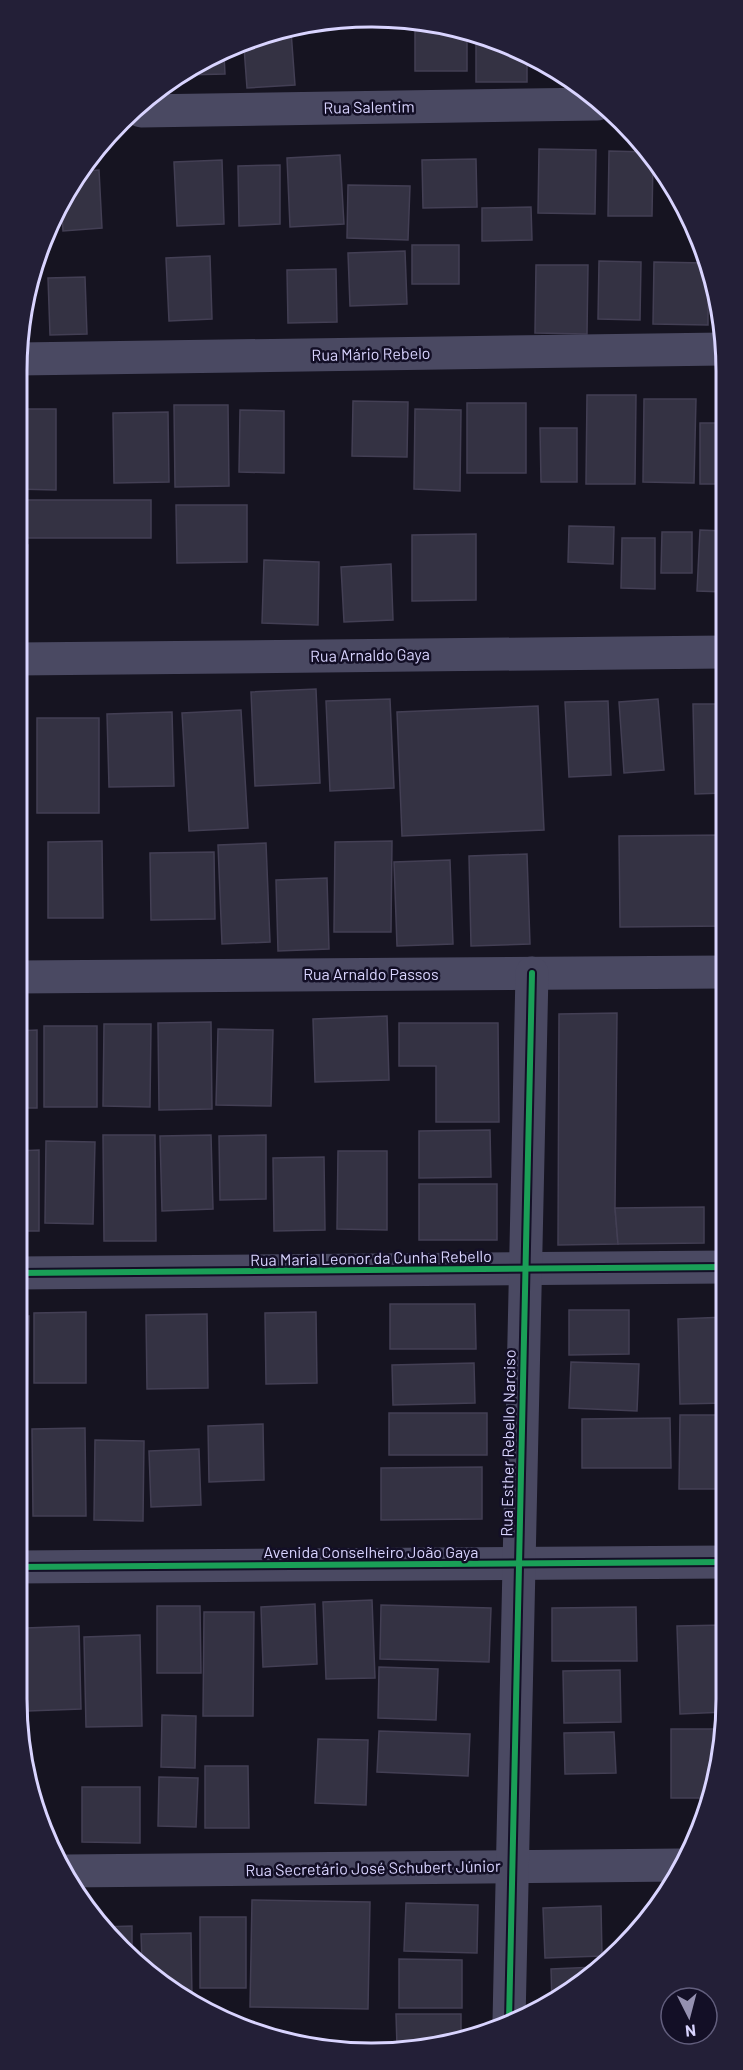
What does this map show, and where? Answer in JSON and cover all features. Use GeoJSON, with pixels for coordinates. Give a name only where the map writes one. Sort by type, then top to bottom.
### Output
{"type":"FeatureCollection","features":[{"type":"Feature","properties":{"kind":"street","name":"Rua Salentim"},"geometry":{"type":"LineString","coordinates":[[145,111],[589,104]]}},
{"type":"Feature","properties":{"kind":"street","name":"Rua Mário Rebelo"},"geometry":{"type":"LineString","coordinates":[[28,359],[715,349]]}},
{"type":"Feature","properties":{"kind":"street","name":"Rua Arnaldo Gaya"},"geometry":{"type":"LineString","coordinates":[[27,659],[716,652]]}},
{"type":"Feature","properties":{"kind":"street","name":"Rua Arnaldo Passos"},"geometry":{"type":"LineString","coordinates":[[27,977],[716,972]]}},
{"type":"Feature","properties":{"kind":"street","name":"Rua Esther Rebello Narciso"},"geometry":{"type":"LineString","coordinates":[[509,2014],[532,973]]}},
{"type":"Feature","properties":{"kind":"street","name":"Rua Maria Leonor da Cunha Rebello"},"geometry":{"type":"LineString","coordinates":[[27,1274],[716,1267]]}},
{"type":"Feature","properties":{"kind":"street","name":"Avenida Conselheiro João Gaya"},"geometry":{"type":"LineString","coordinates":[[27,1567],[716,1562]]}},
{"type":"Feature","properties":{"kind":"street","name":"Rua Secretário José Schubert Júnior"},"geometry":{"type":"LineString","coordinates":[[73,1871],[673,1865]]}},
{"type":"Feature","properties":{"kind":"building"},"geometry":{"type":"Polygon","coordinates":[[[415,30],[467,41],[467,71],[415,71],[415,30]]]}},
{"type":"Feature","properties":{"kind":"building"},"geometry":{"type":"Polygon","coordinates":[[[291,37],[295,85],[247,88],[244,51],[291,37]]]}},
{"type":"Feature","properties":{"kind":"building"},"geometry":{"type":"Polygon","coordinates":[[[476,43],[527,64],[527,82],[476,82],[476,43]]]}},
{"type":"Feature","properties":{"kind":"building"},"geometry":{"type":"Polygon","coordinates":[[[224,60],[225,74],[196,75],[224,60]]]}},
{"type":"Feature","properties":{"kind":"building"},"geometry":{"type":"Polygon","coordinates":[[[539,149],[596,150],[595,214],[538,213],[539,149]]]}},
{"type":"Feature","properties":{"kind":"building"},"geometry":{"type":"Polygon","coordinates":[[[609,151],[637,152],[653,173],[652,216],[608,216],[609,151]]]}},
{"type":"Feature","properties":{"kind":"building"},"geometry":{"type":"Polygon","coordinates":[[[340,155],[344,224],[290,227],[287,158],[340,155]]]}},
{"type":"Feature","properties":{"kind":"building"},"geometry":{"type":"Polygon","coordinates":[[[476,159],[477,207],[423,208],[422,160],[476,159]]]}},
{"type":"Feature","properties":{"kind":"building"},"geometry":{"type":"Polygon","coordinates":[[[222,160],[224,224],[177,226],[174,162],[222,160]]]}},
{"type":"Feature","properties":{"kind":"building"},"geometry":{"type":"Polygon","coordinates":[[[280,165],[280,224],[239,226],[238,166],[280,165]]]}},
{"type":"Feature","properties":{"kind":"building"},"geometry":{"type":"Polygon","coordinates":[[[92,170],[99,170],[102,228],[63,231],[63,219],[92,170]]]}},
{"type":"Feature","properties":{"kind":"building"},"geometry":{"type":"Polygon","coordinates":[[[348,185],[410,186],[408,240],[347,238],[348,185]]]}},
{"type":"Feature","properties":{"kind":"building"},"geometry":{"type":"Polygon","coordinates":[[[531,207],[532,240],[482,241],[482,208],[531,207]]]}},
{"type":"Feature","properties":{"kind":"building"},"geometry":{"type":"Polygon","coordinates":[[[412,245],[459,245],[459,284],[412,284],[412,245]]]}},
{"type":"Feature","properties":{"kind":"building"},"geometry":{"type":"Polygon","coordinates":[[[405,251],[407,304],[350,306],[348,253],[405,251]]]}},
{"type":"Feature","properties":{"kind":"building"},"geometry":{"type":"Polygon","coordinates":[[[210,256],[212,319],[169,321],[166,258],[210,256]]]}},
{"type":"Feature","properties":{"kind":"building"},"geometry":{"type":"Polygon","coordinates":[[[599,261],[641,262],[640,320],[598,319],[599,261]]]}},
{"type":"Feature","properties":{"kind":"building"},"geometry":{"type":"Polygon","coordinates":[[[654,262],[699,263],[708,300],[708,325],[653,324],[654,262]]]}},
{"type":"Feature","properties":{"kind":"building"},"geometry":{"type":"Polygon","coordinates":[[[536,265],[588,265],[587,334],[535,333],[536,265]]]}},
{"type":"Feature","properties":{"kind":"building"},"geometry":{"type":"Polygon","coordinates":[[[336,269],[337,322],[288,323],[287,270],[336,269]]]}},
{"type":"Feature","properties":{"kind":"building"},"geometry":{"type":"Polygon","coordinates":[[[85,277],[87,334],[50,335],[48,278],[85,277]]]}},
{"type":"Feature","properties":{"kind":"building"},"geometry":{"type":"Polygon","coordinates":[[[587,395],[636,395],[635,484],[586,484],[587,395]]]}},
{"type":"Feature","properties":{"kind":"building"},"geometry":{"type":"Polygon","coordinates":[[[644,399],[696,399],[694,483],[643,482],[644,399]]]}},
{"type":"Feature","properties":{"kind":"building"},"geometry":{"type":"Polygon","coordinates":[[[353,401],[408,402],[407,457],[352,456],[353,401]]]}},
{"type":"Feature","properties":{"kind":"building"},"geometry":{"type":"Polygon","coordinates":[[[467,403],[526,403],[526,473],[467,473],[467,403]]]}},
{"type":"Feature","properties":{"kind":"building"},"geometry":{"type":"Polygon","coordinates":[[[174,405],[228,405],[229,486],[175,487],[174,405]]]}},
{"type":"Feature","properties":{"kind":"building"},"geometry":{"type":"Polygon","coordinates":[[[27,409],[56,409],[56,490],[27,489],[27,409]]]}},
{"type":"Feature","properties":{"kind":"building"},"geometry":{"type":"Polygon","coordinates":[[[415,409],[461,410],[460,491],[414,489],[415,409]]]}},
{"type":"Feature","properties":{"kind":"building"},"geometry":{"type":"Polygon","coordinates":[[[240,410],[284,411],[284,473],[239,472],[240,410]]]}},
{"type":"Feature","properties":{"kind":"building"},"geometry":{"type":"Polygon","coordinates":[[[168,412],[169,482],[114,483],[113,413],[168,412]]]}},
{"type":"Feature","properties":{"kind":"building"},"geometry":{"type":"Polygon","coordinates":[[[700,423],[716,423],[716,484],[700,484],[700,423]]]}},
{"type":"Feature","properties":{"kind":"building"},"geometry":{"type":"Polygon","coordinates":[[[540,428],[577,428],[577,482],[541,482],[540,428]]]}},
{"type":"Feature","properties":{"kind":"building"},"geometry":{"type":"Polygon","coordinates":[[[27,500],[151,500],[151,538],[27,538],[27,500]]]}},
{"type":"Feature","properties":{"kind":"building"},"geometry":{"type":"Polygon","coordinates":[[[176,505],[247,505],[247,562],[177,563],[176,505]]]}},
{"type":"Feature","properties":{"kind":"building"},"geometry":{"type":"Polygon","coordinates":[[[569,526],[614,527],[613,564],[568,562],[569,526]]]}},
{"type":"Feature","properties":{"kind":"building"},"geometry":{"type":"Polygon","coordinates":[[[700,530],[716,531],[716,592],[697,591],[700,530]]]}},
{"type":"Feature","properties":{"kind":"building"},"geometry":{"type":"Polygon","coordinates":[[[662,532],[692,532],[692,573],[661,573],[662,532]]]}},
{"type":"Feature","properties":{"kind":"building"},"geometry":{"type":"Polygon","coordinates":[[[476,534],[476,600],[412,601],[412,535],[476,534]]]}},
{"type":"Feature","properties":{"kind":"building"},"geometry":{"type":"Polygon","coordinates":[[[622,538],[655,538],[655,589],[621,588],[622,538]]]}},
{"type":"Feature","properties":{"kind":"building"},"geometry":{"type":"Polygon","coordinates":[[[27,545],[28,545],[27,605],[27,545]]]}},
{"type":"Feature","properties":{"kind":"building"},"geometry":{"type":"Polygon","coordinates":[[[264,560],[319,562],[318,625],[262,623],[264,560]]]}},
{"type":"Feature","properties":{"kind":"building"},"geometry":{"type":"Polygon","coordinates":[[[391,564],[393,620],[344,622],[341,567],[391,564]]]}},
{"type":"Feature","properties":{"kind":"building"},"geometry":{"type":"Polygon","coordinates":[[[316,689],[320,783],[255,786],[251,692],[316,689]]]}},
{"type":"Feature","properties":{"kind":"building"},"geometry":{"type":"Polygon","coordinates":[[[390,699],[394,788],[330,791],[326,701],[390,699]]]}},
{"type":"Feature","properties":{"kind":"building"},"geometry":{"type":"Polygon","coordinates":[[[658,699],[664,770],[624,773],[619,702],[658,699]]]}},
{"type":"Feature","properties":{"kind":"building"},"geometry":{"type":"Polygon","coordinates":[[[608,701],[611,775],[569,777],[565,702],[608,701]]]}},
{"type":"Feature","properties":{"kind":"building"},"geometry":{"type":"Polygon","coordinates":[[[693,704],[716,704],[716,793],[695,794],[693,704]]]}},
{"type":"Feature","properties":{"kind":"building"},"geometry":{"type":"Polygon","coordinates":[[[538,706],[544,830],[402,836],[397,712],[538,706]]]}},
{"type":"Feature","properties":{"kind":"building"},"geometry":{"type":"Polygon","coordinates":[[[241,710],[248,828],[189,831],[182,713],[241,710]]]}},
{"type":"Feature","properties":{"kind":"building"},"geometry":{"type":"Polygon","coordinates":[[[172,712],[174,786],[109,787],[107,714],[172,712]]]}},
{"type":"Feature","properties":{"kind":"building"},"geometry":{"type":"Polygon","coordinates":[[[37,718],[99,718],[99,813],[37,813],[37,718]]]}},
{"type":"Feature","properties":{"kind":"building"},"geometry":{"type":"Polygon","coordinates":[[[716,835],[716,926],[620,927],[619,836],[716,835]]]}},
{"type":"Feature","properties":{"kind":"building"},"geometry":{"type":"Polygon","coordinates":[[[102,841],[103,918],[48,918],[48,842],[102,841]]]}},
{"type":"Feature","properties":{"kind":"building"},"geometry":{"type":"Polygon","coordinates":[[[392,841],[391,932],[334,932],[335,842],[392,841]]]}},
{"type":"Feature","properties":{"kind":"building"},"geometry":{"type":"Polygon","coordinates":[[[266,843],[270,942],[222,944],[218,845],[266,843]]]}},
{"type":"Feature","properties":{"kind":"building"},"geometry":{"type":"Polygon","coordinates":[[[214,852],[215,919],[151,920],[150,853],[214,852]]]}},
{"type":"Feature","properties":{"kind":"building"},"geometry":{"type":"Polygon","coordinates":[[[527,854],[530,944],[471,946],[469,856],[527,854]]]}},
{"type":"Feature","properties":{"kind":"building"},"geometry":{"type":"Polygon","coordinates":[[[450,860],[453,944],[397,946],[394,862],[450,860]]]}},
{"type":"Feature","properties":{"kind":"building"},"geometry":{"type":"Polygon","coordinates":[[[327,878],[329,949],[278,951],[276,880],[327,878]]]}},
{"type":"Feature","properties":{"kind":"building"},"geometry":{"type":"Polygon","coordinates":[[[617,1013],[615,1208],[618,1244],[558,1245],[559,1014],[617,1013]]]}},
{"type":"Feature","properties":{"kind":"building"},"geometry":{"type":"Polygon","coordinates":[[[387,1016],[389,1080],[315,1082],[313,1019],[387,1016]]]}},
{"type":"Feature","properties":{"kind":"building"},"geometry":{"type":"Polygon","coordinates":[[[211,1022],[212,1109],[159,1110],[158,1023],[211,1022]]]}},
{"type":"Feature","properties":{"kind":"building"},"geometry":{"type":"Polygon","coordinates":[[[399,1023],[498,1023],[499,1122],[436,1122],[436,1066],[399,1066],[399,1023]]]}},
{"type":"Feature","properties":{"kind":"building"},"geometry":{"type":"Polygon","coordinates":[[[104,1024],[151,1024],[150,1107],[103,1106],[104,1024]]]}},
{"type":"Feature","properties":{"kind":"building"},"geometry":{"type":"Polygon","coordinates":[[[44,1026],[97,1026],[97,1107],[44,1107],[44,1026]]]}},
{"type":"Feature","properties":{"kind":"building"},"geometry":{"type":"Polygon","coordinates":[[[218,1029],[273,1030],[271,1106],[216,1105],[218,1029]]]}},
{"type":"Feature","properties":{"kind":"building"},"geometry":{"type":"Polygon","coordinates":[[[27,1030],[37,1030],[37,1108],[27,1108],[27,1030]]]}},
{"type":"Feature","properties":{"kind":"building"},"geometry":{"type":"Polygon","coordinates":[[[490,1130],[491,1177],[419,1178],[419,1131],[490,1130]]]}},
{"type":"Feature","properties":{"kind":"building"},"geometry":{"type":"Polygon","coordinates":[[[103,1135],[155,1135],[156,1241],[104,1241],[103,1135]]]}},
{"type":"Feature","properties":{"kind":"building"},"geometry":{"type":"Polygon","coordinates":[[[211,1135],[213,1209],[162,1211],[160,1136],[211,1135]]]}},
{"type":"Feature","properties":{"kind":"building"},"geometry":{"type":"Polygon","coordinates":[[[266,1135],[266,1199],[220,1200],[219,1136],[266,1135]]]}},
{"type":"Feature","properties":{"kind":"building"},"geometry":{"type":"Polygon","coordinates":[[[46,1141],[95,1142],[93,1224],[45,1223],[46,1141]]]}},
{"type":"Feature","properties":{"kind":"building"},"geometry":{"type":"Polygon","coordinates":[[[39,1150],[39,1231],[27,1231],[27,1151],[39,1150]]]}},
{"type":"Feature","properties":{"kind":"building"},"geometry":{"type":"Polygon","coordinates":[[[338,1151],[387,1151],[387,1230],[337,1229],[338,1151]]]}},
{"type":"Feature","properties":{"kind":"building"},"geometry":{"type":"Polygon","coordinates":[[[324,1157],[325,1230],[274,1231],[273,1158],[324,1157]]]}},
{"type":"Feature","properties":{"kind":"building"},"geometry":{"type":"Polygon","coordinates":[[[419,1184],[497,1184],[497,1240],[419,1240],[419,1184]]]}},
{"type":"Feature","properties":{"kind":"building"},"geometry":{"type":"Polygon","coordinates":[[[704,1207],[704,1243],[618,1244],[615,1208],[704,1207]]]}},
{"type":"Feature","properties":{"kind":"building"},"geometry":{"type":"Polygon","coordinates":[[[390,1304],[475,1304],[476,1349],[390,1349],[390,1304]]]}},
{"type":"Feature","properties":{"kind":"building"},"geometry":{"type":"Polygon","coordinates":[[[569,1310],[629,1310],[629,1354],[569,1355],[569,1310]]]}},
{"type":"Feature","properties":{"kind":"building"},"geometry":{"type":"Polygon","coordinates":[[[86,1312],[86,1383],[34,1383],[34,1313],[86,1312]]]}},
{"type":"Feature","properties":{"kind":"building"},"geometry":{"type":"Polygon","coordinates":[[[316,1312],[317,1383],[266,1384],[265,1313],[316,1312]]]}},
{"type":"Feature","properties":{"kind":"building"},"geometry":{"type":"Polygon","coordinates":[[[207,1314],[208,1388],[147,1389],[146,1315],[207,1314]]]}},
{"type":"Feature","properties":{"kind":"building"},"geometry":{"type":"Polygon","coordinates":[[[27,1316],[29,1316],[27,1412],[27,1316]]]}},
{"type":"Feature","properties":{"kind":"building"},"geometry":{"type":"Polygon","coordinates":[[[716,1317],[716,1403],[680,1404],[678,1319],[716,1317]]]}},
{"type":"Feature","properties":{"kind":"building"},"geometry":{"type":"Polygon","coordinates":[[[571,1362],[639,1364],[637,1411],[569,1408],[571,1362]]]}},
{"type":"Feature","properties":{"kind":"building"},"geometry":{"type":"Polygon","coordinates":[[[474,1363],[475,1403],[393,1405],[392,1365],[474,1363]]]}},
{"type":"Feature","properties":{"kind":"building"},"geometry":{"type":"Polygon","coordinates":[[[389,1413],[487,1413],[487,1455],[389,1455],[389,1413]]]}},
{"type":"Feature","properties":{"kind":"building"},"geometry":{"type":"Polygon","coordinates":[[[680,1415],[716,1415],[716,1489],[679,1489],[680,1415]]]}},
{"type":"Feature","properties":{"kind":"building"},"geometry":{"type":"Polygon","coordinates":[[[670,1418],[671,1468],[582,1468],[582,1419],[670,1418]]]}},
{"type":"Feature","properties":{"kind":"building"},"geometry":{"type":"Polygon","coordinates":[[[263,1424],[264,1480],[209,1482],[208,1426],[263,1424]]]}},
{"type":"Feature","properties":{"kind":"building"},"geometry":{"type":"Polygon","coordinates":[[[85,1428],[86,1516],[33,1516],[32,1429],[85,1428]]]}},
{"type":"Feature","properties":{"kind":"building"},"geometry":{"type":"Polygon","coordinates":[[[95,1440],[144,1441],[143,1521],[94,1520],[95,1440]]]}},
{"type":"Feature","properties":{"kind":"building"},"geometry":{"type":"Polygon","coordinates":[[[199,1449],[201,1505],[151,1507],[149,1451],[199,1449]]]}},
{"type":"Feature","properties":{"kind":"building"},"geometry":{"type":"Polygon","coordinates":[[[482,1467],[482,1519],[381,1520],[381,1468],[482,1467]]]}},
{"type":"Feature","properties":{"kind":"building"},"geometry":{"type":"Polygon","coordinates":[[[372,1600],[375,1678],[326,1679],[323,1602],[372,1600]]]}},
{"type":"Feature","properties":{"kind":"building"},"geometry":{"type":"Polygon","coordinates":[[[315,1604],[317,1664],[263,1667],[261,1607],[315,1604]]]}},
{"type":"Feature","properties":{"kind":"building"},"geometry":{"type":"Polygon","coordinates":[[[381,1605],[491,1608],[489,1662],[380,1659],[381,1605]]]}},
{"type":"Feature","properties":{"kind":"building"},"geometry":{"type":"Polygon","coordinates":[[[157,1606],[200,1606],[201,1673],[157,1673],[157,1606]]]}},
{"type":"Feature","properties":{"kind":"building"},"geometry":{"type":"Polygon","coordinates":[[[636,1607],[637,1661],[552,1661],[552,1608],[636,1607]]]}},
{"type":"Feature","properties":{"kind":"building"},"geometry":{"type":"Polygon","coordinates":[[[204,1612],[254,1612],[253,1716],[203,1716],[204,1612]]]}},
{"type":"Feature","properties":{"kind":"building"},"geometry":{"type":"Polygon","coordinates":[[[716,1625],[715,1712],[680,1714],[677,1626],[716,1625]]]}},
{"type":"Feature","properties":{"kind":"building"},"geometry":{"type":"Polygon","coordinates":[[[79,1626],[81,1709],[28,1711],[27,1628],[79,1626]]]}},
{"type":"Feature","properties":{"kind":"building"},"geometry":{"type":"Polygon","coordinates":[[[140,1635],[142,1726],[86,1727],[84,1637],[140,1635]]]}},
{"type":"Feature","properties":{"kind":"building"},"geometry":{"type":"Polygon","coordinates":[[[379,1667],[438,1669],[436,1720],[378,1718],[379,1667]]]}},
{"type":"Feature","properties":{"kind":"building"},"geometry":{"type":"Polygon","coordinates":[[[620,1670],[621,1722],[564,1723],[563,1671],[620,1670]]]}},
{"type":"Feature","properties":{"kind":"building"},"geometry":{"type":"Polygon","coordinates":[[[162,1715],[196,1716],[195,1768],[161,1767],[162,1715]]]}},
{"type":"Feature","properties":{"kind":"building"},"geometry":{"type":"Polygon","coordinates":[[[671,1729],[714,1729],[701,1798],[671,1798],[671,1729]]]}},
{"type":"Feature","properties":{"kind":"building"},"geometry":{"type":"Polygon","coordinates":[[[379,1731],[470,1734],[468,1776],[377,1772],[379,1731]]]}},
{"type":"Feature","properties":{"kind":"building"},"geometry":{"type":"Polygon","coordinates":[[[614,1732],[616,1773],[565,1774],[564,1733],[614,1732]]]}},
{"type":"Feature","properties":{"kind":"building"},"geometry":{"type":"Polygon","coordinates":[[[318,1739],[368,1740],[366,1805],[315,1803],[318,1739]]]}},
{"type":"Feature","properties":{"kind":"building"},"geometry":{"type":"Polygon","coordinates":[[[205,1766],[248,1766],[249,1828],[205,1828],[205,1766]]]}},
{"type":"Feature","properties":{"kind":"building"},"geometry":{"type":"Polygon","coordinates":[[[159,1777],[198,1778],[196,1827],[158,1826],[159,1777]]]}},
{"type":"Feature","properties":{"kind":"building"},"geometry":{"type":"Polygon","coordinates":[[[82,1787],[140,1787],[140,1843],[82,1842],[82,1787]]]}},
{"type":"Feature","properties":{"kind":"building"},"geometry":{"type":"Polygon","coordinates":[[[252,1900],[370,1902],[368,2009],[250,2007],[252,1900]]]}},
{"type":"Feature","properties":{"kind":"building"},"geometry":{"type":"Polygon","coordinates":[[[406,1903],[478,1905],[477,1953],[404,1951],[406,1903]]]}},
{"type":"Feature","properties":{"kind":"building"},"geometry":{"type":"Polygon","coordinates":[[[601,1906],[602,1955],[545,1958],[543,1908],[601,1906]]]}},
{"type":"Feature","properties":{"kind":"building"},"geometry":{"type":"Polygon","coordinates":[[[200,1917],[246,1917],[246,1988],[200,1988],[200,1917]]]}},
{"type":"Feature","properties":{"kind":"building"},"geometry":{"type":"Polygon","coordinates":[[[132,1926],[132,1946],[128,1942],[113,1927],[132,1926]]]}},
{"type":"Feature","properties":{"kind":"building"},"geometry":{"type":"Polygon","coordinates":[[[191,1933],[192,1993],[142,1956],[141,1934],[191,1933]]]}},
{"type":"Feature","properties":{"kind":"building"},"geometry":{"type":"Polygon","coordinates":[[[399,1959],[462,1960],[462,2008],[399,2008],[399,1959]]]}},
{"type":"Feature","properties":{"kind":"building"},"geometry":{"type":"Polygon","coordinates":[[[587,1967],[552,1992],[551,1969],[587,1967]]]}},
{"type":"Feature","properties":{"kind":"building"},"geometry":{"type":"Polygon","coordinates":[[[396,2014],[461,2014],[461,2031],[397,2042],[396,2014]]]}},
{"type":"Feature","properties":{"kind":"cycle path"},"geometry":{"type":"LineString","coordinates":[[509,2014],[532,973]]}},
{"type":"Feature","properties":{"kind":"cycle path"},"geometry":{"type":"LineString","coordinates":[[27,1273],[716,1267]]}},
{"type":"Feature","properties":{"kind":"cycle path"},"geometry":{"type":"LineString","coordinates":[[27,1567],[716,1562]]}}]}
